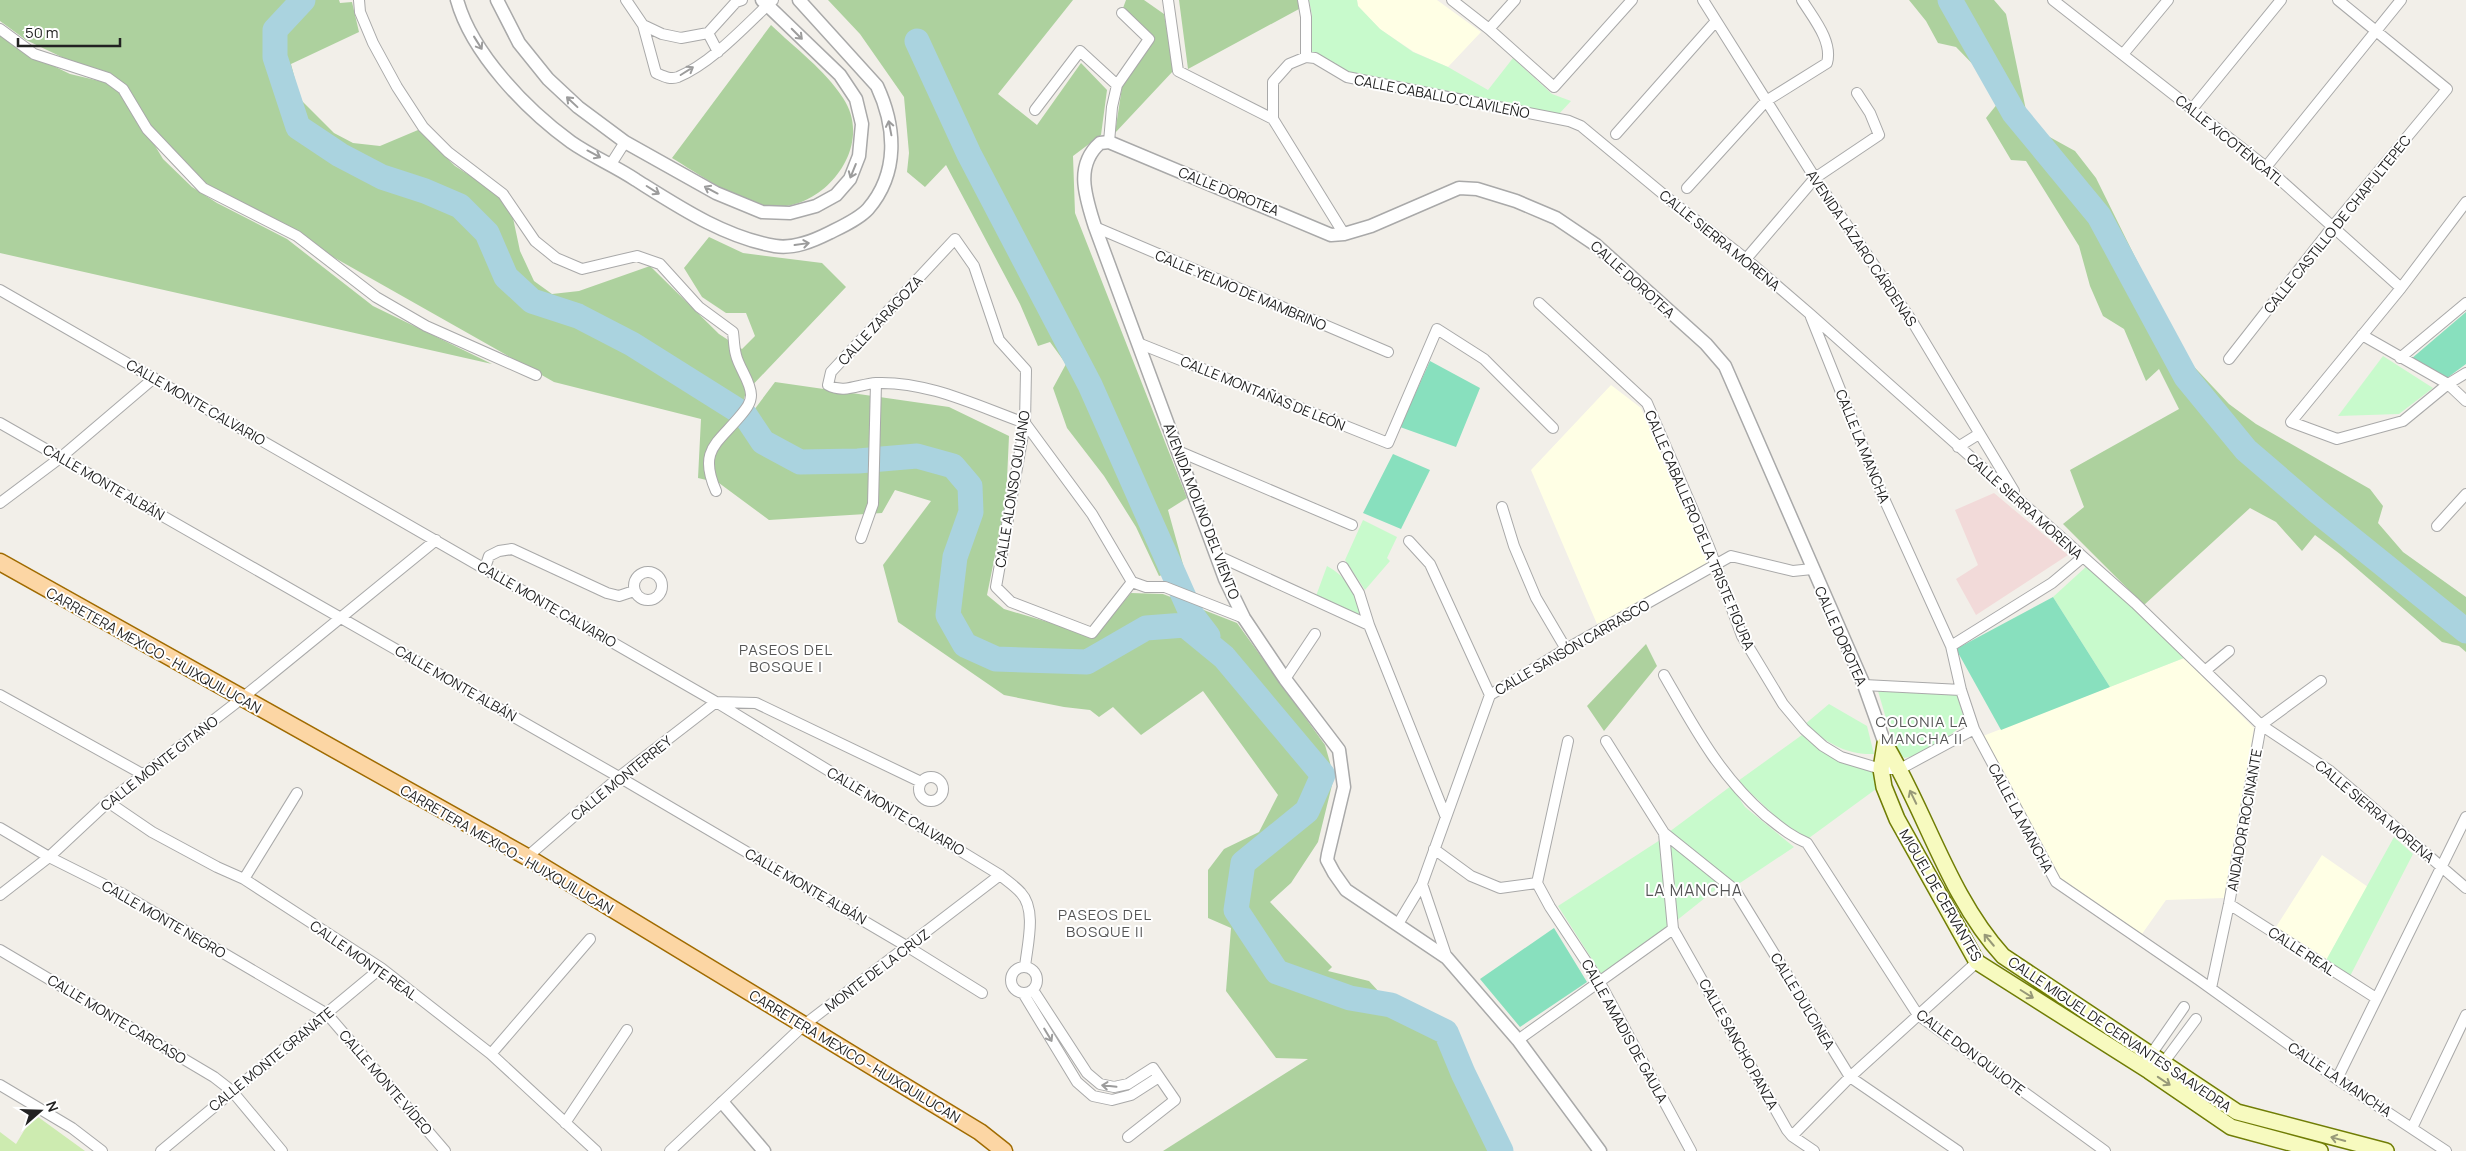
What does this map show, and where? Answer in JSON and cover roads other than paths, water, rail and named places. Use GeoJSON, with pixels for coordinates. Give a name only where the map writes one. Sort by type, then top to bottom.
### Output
{"type":"FeatureCollection","features":[{"type":"Feature","properties":{"kind":"main road","name":"CARRETERA MEXICO - HUIXQUILUCAN"},"geometry":{"type":"LineString","coordinates":[[0,562],[240,699],[527,857],[980,1132],[1004,1151]]}},
{"type":"Feature","properties":{"kind":"main road","name":"CALLE DOROTEA"},"geometry":{"type":"LineString","coordinates":[[1881,769],[1885,744]]}},
{"type":"Feature","properties":{"kind":"main road","name":"CALLE DOROTEA"},"geometry":{"type":"LineString","coordinates":[[1885,744],[1900,769]]}},
{"type":"Feature","properties":{"kind":"main road","name":"MIGUEL DE CERVANTES"},"geometry":{"type":"LineString","coordinates":[[1881,769],[1884,787],[1897,820],[1977,962],[2143,1068],[2231,1127],[2320,1151]]}},
{"type":"Feature","properties":{"kind":"main road","name":"CALLE MIGUEL DE CERVANTES SAAVEDRA"},"geometry":{"type":"LineString","coordinates":[[1900,769],[1969,910],[1985,937],[2003,956],[2152,1053],[2237,1112],[2386,1151]]}},
{"type":"Feature","properties":{"kind":"street"},"geometry":{"type":"LineString","coordinates":[[359,0],[360,12],[373,43],[397,87],[423,127],[448,152],[503,194],[535,241],[556,258],[582,268],[637,256],[660,264],[699,307],[733,332],[736,355],[751,394],[749,405],[718,438],[708,461],[709,474],[716,491]]}},
{"type":"Feature","properties":{"kind":"street"},"geometry":{"type":"LineString","coordinates":[[457,0],[460,10],[478,44],[506,82],[537,113],[572,142],[612,164],[690,213],[734,234],[777,246],[808,243],[842,227],[867,210],[882,188],[892,160],[892,133],[885,103],[877,86],[866,71],[800,0]]}},
{"type":"Feature","properties":{"kind":"street"},"geometry":{"type":"LineString","coordinates":[[498,0],[519,43],[548,79],[578,107],[625,142],[716,193],[762,212],[790,213],[816,206],[836,195],[850,179],[859,156],[862,124],[856,99],[840,75],[767,2],[718,52],[677,78],[665,78],[656,73],[642,25],[626,0]]}},
{"type":"Feature","properties":{"kind":"street"},"geometry":{"type":"LineString","coordinates":[[642,25],[662,34],[681,38],[708,33],[736,2],[742,0]]}},
{"type":"Feature","properties":{"kind":"street"},"geometry":{"type":"LineString","coordinates":[[1168,0],[1178,71],[1274,119]]}},
{"type":"Feature","properties":{"kind":"street"},"geometry":{"type":"LineString","coordinates":[[1303,0],[1306,17],[1306,57],[1289,64],[1273,82],[1274,119],[1344,234]]}},
{"type":"Feature","properties":{"kind":"street"},"geometry":{"type":"LineString","coordinates":[[1452,0],[1489,29],[1554,86],[1632,0]]}},
{"type":"Feature","properties":{"kind":"street"},"geometry":{"type":"LineString","coordinates":[[1489,29],[1515,0]]}},
{"type":"Feature","properties":{"kind":"street","name":"AVENIDA LÁZARO CÁRDENAS"},"geometry":{"type":"LineString","coordinates":[[1703,0],[1815,178],[1912,321],[2018,497]]}},
{"type":"Feature","properties":{"kind":"street"},"geometry":{"type":"LineString","coordinates":[[1687,188],[1766,101],[1827,63],[1829,54],[1827,43],[1802,0]]}},
{"type":"Feature","properties":{"kind":"street","name":"CALLE XICOTÉNCATL"},"geometry":{"type":"LineString","coordinates":[[2053,0],[2266,167],[2401,288]]}},
{"type":"Feature","properties":{"kind":"street"},"geometry":{"type":"LineString","coordinates":[[2124,54],[2168,0]]}},
{"type":"Feature","properties":{"kind":"street"},"geometry":{"type":"LineString","coordinates":[[2192,109],[2281,0]]}},
{"type":"Feature","properties":{"kind":"street"},"geometry":{"type":"LineString","coordinates":[[2338,0],[2378,31]]}},
{"type":"Feature","properties":{"kind":"street"},"geometry":{"type":"LineString","coordinates":[[2266,167],[2378,31],[2401,0]]}},
{"type":"Feature","properties":{"kind":"street"},"geometry":{"type":"LineString","coordinates":[[1110,142],[1112,107],[1117,85],[1149,39],[1122,13]]}},
{"type":"Feature","properties":{"kind":"street"},"geometry":{"type":"LineString","coordinates":[[1616,134],[1716,21]]}},
{"type":"Feature","properties":{"kind":"street"},"geometry":{"type":"LineString","coordinates":[[0,29],[34,54],[108,78],[123,89],[147,130],[203,188],[297,236],[376,298],[409,316],[536,375]]}},
{"type":"Feature","properties":{"kind":"street","name":"CALLE CASTILLO DE CHAPULTEPEC"},"geometry":{"type":"LineString","coordinates":[[2229,359],[2333,226],[2447,89],[2378,31]]}},
{"type":"Feature","properties":{"kind":"street"},"geometry":{"type":"LineString","coordinates":[[708,33],[718,52]]}},
{"type":"Feature","properties":{"kind":"street"},"geometry":{"type":"LineString","coordinates":[[1035,110],[1080,52],[1117,85]]}},
{"type":"Feature","properties":{"kind":"street","name":"CALLE CABALLO CLAVILEÑO"},"geometry":{"type":"LineString","coordinates":[[1306,57],[1316,58],[1348,77],[1569,121],[1581,126]]}},
{"type":"Feature","properties":{"kind":"street"},"geometry":{"type":"LineString","coordinates":[[1746,259],[1815,178],[1879,135],[1870,113],[1857,93]]}},
{"type":"Feature","properties":{"kind":"street","name":"CALLE SIERRA MORENA"},"geometry":{"type":"LineString","coordinates":[[1581,126],[1675,204],[1746,259],[2018,497],[2206,670],[2261,725],[2330,771],[2466,888]]}},
{"type":"Feature","properties":{"kind":"street"},"geometry":{"type":"LineString","coordinates":[[612,164],[625,142]]}},
{"type":"Feature","properties":{"kind":"street","name":"AVENIDA MOLINO DEL VIENTO"},"geometry":{"type":"LineString","coordinates":[[1110,142],[1100,143],[1094,148],[1088,155],[1085,166],[1084,187],[1094,227],[1216,555],[1244,618],[1284,679],[1339,750],[1344,787],[1328,854],[1330,867],[1346,890],[1447,958],[1518,1040],[1600,1151]]}},
{"type":"Feature","properties":{"kind":"street","name":"CALLE DOROTEA"},"geometry":{"type":"LineString","coordinates":[[1110,142],[1331,235],[1344,234],[1372,226],[1459,188],[1477,189],[1516,201],[1556,218],[1596,244],[1706,344],[1725,366],[1864,685],[1885,744]]}},
{"type":"Feature","properties":{"kind":"street"},"geometry":{"type":"LineString","coordinates":[[2466,202],[2401,288],[2291,422],[2337,438],[2403,421],[2448,384],[2466,373]]}},
{"type":"Feature","properties":{"kind":"street","name":"CALLE YELMO DE MAMBRINO"},"geometry":{"type":"LineString","coordinates":[[1094,227],[1388,352]]}},
{"type":"Feature","properties":{"kind":"street","name":"CALLE ZARAGOZA"},"geometry":{"type":"LineString","coordinates":[[955,239],[831,372],[828,385],[842,390],[876,383],[929,388],[1025,423]]}},
{"type":"Feature","properties":{"kind":"street","name":"CALLE ALONSO QUIJANO"},"geometry":{"type":"LineString","coordinates":[[955,239],[974,266],[999,340],[1026,370],[1025,423],[996,588],[1011,602],[1092,633],[1132,582]]}},
{"type":"Feature","properties":{"kind":"street","name":"CALLE MONTE CALVARIO"},"geometry":{"type":"LineString","coordinates":[[0,290],[716,702],[1000,875],[1021,893],[1026,901],[1030,918],[1025,967]]}},
{"type":"Feature","properties":{"kind":"street","name":"CALLE CABALLERO DE LA TRISTE FIGURA"},"geometry":{"type":"LineString","coordinates":[[1539,303],[1647,403],[1715,565],[1742,636],[1783,704],[1804,729],[1823,746],[1841,757],[1881,769],[1900,769]]}},
{"type":"Feature","properties":{"kind":"street"},"geometry":{"type":"LineString","coordinates":[[2400,358],[2466,303]]}},
{"type":"Feature","properties":{"kind":"street","name":"CALLE LA MANCHA"},"geometry":{"type":"LineString","coordinates":[[1810,314],[1881,492],[1951,646],[1961,690],[1974,729],[2056,882],[2211,988],[2337,1079],[2446,1151]]}},
{"type":"Feature","properties":{"kind":"street","name":"CALLE MONTAÑAS DE LEÓN"},"geometry":{"type":"LineString","coordinates":[[1138,343],[1388,443],[1437,329],[1484,359],[1553,428]]}},
{"type":"Feature","properties":{"kind":"street"},"geometry":{"type":"LineString","coordinates":[[2362,335],[2448,384],[2466,401]]}},
{"type":"Feature","properties":{"kind":"street"},"geometry":{"type":"LineString","coordinates":[[0,503],[60,458],[154,378]]}},
{"type":"Feature","properties":{"kind":"street"},"geometry":{"type":"LineString","coordinates":[[861,538],[873,504],[876,383]]}},
{"type":"Feature","properties":{"kind":"street","name":"CALLE MONTE ALBÁN"},"geometry":{"type":"LineString","coordinates":[[0,423],[619,777],[908,947],[982,993]]}},
{"type":"Feature","properties":{"kind":"street"},"geometry":{"type":"LineString","coordinates":[[1025,423],[1092,514],[1132,582],[1146,587],[1164,587],[1244,618]]}},
{"type":"Feature","properties":{"kind":"street"},"geometry":{"type":"LineString","coordinates":[[1958,446],[1979,434]]}},
{"type":"Feature","properties":{"kind":"street"},"geometry":{"type":"LineString","coordinates":[[1178,451],[1352,525]]}},
{"type":"Feature","properties":{"kind":"street"},"geometry":{"type":"LineString","coordinates":[[2437,526],[2466,494]]}},
{"type":"Feature","properties":{"kind":"street"},"geometry":{"type":"LineString","coordinates":[[1502,507],[1514,546],[1536,598],[1566,649]]}},
{"type":"Feature","properties":{"kind":"street","name":"CALLE MONTE GITANO"},"geometry":{"type":"LineString","coordinates":[[0,896],[49,856],[108,802],[240,699],[436,540]]}},
{"type":"Feature","properties":{"kind":"street"},"geometry":{"type":"LineString","coordinates":[[1409,541],[1430,564],[1490,695]]}},
{"type":"Feature","properties":{"kind":"street"},"geometry":{"type":"LineString","coordinates":[[485,568],[489,556],[499,550],[512,549],[607,593],[618,596],[634,592]]}},
{"type":"Feature","properties":{"kind":"street"},"geometry":{"type":"LineString","coordinates":[[1216,555],[1369,626]]}},
{"type":"Feature","properties":{"kind":"street","name":"CALLE SANSÓN CARRASCO"},"geometry":{"type":"LineString","coordinates":[[1398,924],[1422,884],[1490,695],[1566,649],[1731,556],[1793,571],[1812,569]]}},
{"type":"Feature","properties":{"kind":"street"},"geometry":{"type":"LineString","coordinates":[[1951,646],[2052,583],[2083,557]]}},
{"type":"Feature","properties":{"kind":"street"},"geometry":{"type":"LineString","coordinates":[[1343,567],[1359,593],[1369,626],[1445,816]]}},
{"type":"Feature","properties":{"kind":"street"},"geometry":{"type":"LineString","coordinates":[[1284,679],[1315,634]]}},
{"type":"Feature","properties":{"kind":"street"},"geometry":{"type":"LineString","coordinates":[[2206,670],[2229,652]]}},
{"type":"Feature","properties":{"kind":"street","name":"CALLE DON QUIJOTE"},"geometry":{"type":"LineString","coordinates":[[1664,675],[1710,754],[1753,804],[1791,836],[1807,843],[1918,1015],[2105,1151]]}},
{"type":"Feature","properties":{"kind":"street"},"geometry":{"type":"LineString","coordinates":[[2261,725],[2320,681]]}},
{"type":"Feature","properties":{"kind":"street"},"geometry":{"type":"LineString","coordinates":[[1864,685],[1961,690]]}},
{"type":"Feature","properties":{"kind":"street"},"geometry":{"type":"LineString","coordinates":[[0,696],[144,775]]}},
{"type":"Feature","properties":{"kind":"street"},"geometry":{"type":"LineString","coordinates":[[716,702],[756,703],[921,782]]}},
{"type":"Feature","properties":{"kind":"street","name":"CALLE MONTERREY"},"geometry":{"type":"LineString","coordinates":[[527,857],[619,777],[716,702]]}},
{"type":"Feature","properties":{"kind":"street","name":"ANDADOR ROCINANTE"},"geometry":{"type":"LineString","coordinates":[[2211,988],[2229,904],[2261,725]]}},
{"type":"Feature","properties":{"kind":"street"},"geometry":{"type":"LineString","coordinates":[[1900,769],[1924,754],[1974,729]]}},
{"type":"Feature","properties":{"kind":"street"},"geometry":{"type":"LineString","coordinates":[[1518,1040],[1673,929],[1664,833],[1606,741]]}},
{"type":"Feature","properties":{"kind":"street"},"geometry":{"type":"LineString","coordinates":[[1434,849],[1471,876],[1500,888],[1537,883],[1568,742]]}},
{"type":"Feature","properties":{"kind":"street"},"geometry":{"type":"LineString","coordinates":[[244,878],[297,793]]}},
{"type":"Feature","properties":{"kind":"street","name":"CALLE MONTE REAL"},"geometry":{"type":"LineString","coordinates":[[108,802],[152,832],[217,867],[244,878],[381,968],[491,1054],[596,1151]]}},
{"type":"Feature","properties":{"kind":"street"},"geometry":{"type":"LineString","coordinates":[[2337,1079],[2466,817]]}},
{"type":"Feature","properties":{"kind":"street","name":"CALLE MONTE NEGRO"},"geometry":{"type":"LineString","coordinates":[[0,828],[121,893],[326,1014]]}},
{"type":"Feature","properties":{"kind":"street","name":"CALLE DULCINEA"},"geometry":{"type":"LineString","coordinates":[[1664,833],[1735,890],[1850,1077],[1958,1151]]}},
{"type":"Feature","properties":{"kind":"street","name":"MONTE DE LA CRUZ"},"geometry":{"type":"LineString","coordinates":[[670,1151],[804,1025],[1000,875]]}},
{"type":"Feature","properties":{"kind":"street","name":"CALLE AMADIS DE GAULA"},"geometry":{"type":"LineString","coordinates":[[1537,883],[1550,907],[1600,981],[1691,1151]]}},
{"type":"Feature","properties":{"kind":"street"},"geometry":{"type":"LineString","coordinates":[[1422,884],[1447,958]]}},
{"type":"Feature","properties":{"kind":"street","name":"CALLE REAL"},"geometry":{"type":"LineString","coordinates":[[2229,904],[2376,998]]}},
{"type":"Feature","properties":{"kind":"street","name":"CALLE SANCHO PANZA"},"geometry":{"type":"LineString","coordinates":[[1673,929],[1792,1136],[1814,1151]]}},
{"type":"Feature","properties":{"kind":"street"},"geometry":{"type":"LineString","coordinates":[[491,1054],[590,939]]}},
{"type":"Feature","properties":{"kind":"street","name":"CALLE MONTE CARCASO"},"geometry":{"type":"LineString","coordinates":[[0,950],[174,1052],[232,1091],[282,1151]]}},
{"type":"Feature","properties":{"kind":"street"},"geometry":{"type":"LineString","coordinates":[[1792,1136],[1850,1077],[1977,962]]}},
{"type":"Feature","properties":{"kind":"street"},"geometry":{"type":"LineString","coordinates":[[1028,992],[1037,981],[1036,976],[1030,968],[1025,967],[1015,970],[1011,979],[1014,989],[1028,992],[1077,1082],[1093,1096],[1112,1100],[1130,1095],[1159,1077],[1175,1100],[1128,1137]]}},
{"type":"Feature","properties":{"kind":"street","name":"CALLE MONTE GRANATE"},"geometry":{"type":"LineString","coordinates":[[161,1151],[381,968]]}},
{"type":"Feature","properties":{"kind":"street"},"geometry":{"type":"LineString","coordinates":[[2152,1053],[2184,1007]]}},
{"type":"Feature","properties":{"kind":"street","name":"CALLE MONTE VÍDEO"},"geometry":{"type":"LineString","coordinates":[[326,1014],[445,1151]]}},
{"type":"Feature","properties":{"kind":"street"},"geometry":{"type":"LineString","coordinates":[[2412,1128],[2466,1015]]}},
{"type":"Feature","properties":{"kind":"street"},"geometry":{"type":"LineString","coordinates":[[2164,1062],[2196,1019]]}},
{"type":"Feature","properties":{"kind":"street"},"geometry":{"type":"LineString","coordinates":[[565,1123],[627,1030]]}},
{"type":"Feature","properties":{"kind":"street"},"geometry":{"type":"LineString","coordinates":[[0,1084],[72,1128],[102,1151]]}},
{"type":"Feature","properties":{"kind":"street"},"geometry":{"type":"LineString","coordinates":[[723,1103],[764,1151]]}},
{"type":"Feature","properties":{"kind":"waterway"},"geometry":{"type":"LineString","coordinates":[[303,0],[275,30],[275,57],[298,127],[340,155],[382,177],[425,191],[460,206],[487,233],[506,277],[532,301],[578,316],[632,344],[745,415],[763,442],[800,462],[858,461],[917,456],[953,466],[970,486],[971,512],[955,557],[948,615],[965,645],[996,659],[1087,662],[1146,628],[1185,625],[1224,657],[1323,775],[1307,811],[1243,863],[1236,910],[1277,972],[1350,998],[1391,1005],[1446,1032],[1463,1073],[1501,1151]]}},
{"type":"Feature","properties":{"kind":"waterway"},"geometry":{"type":"LineString","coordinates":[[1950,0],[2014,113],[2099,216],[2186,377],[2246,450],[2317,511],[2466,631]]}},
{"type":"Feature","properties":{"kind":"waterway"},"geometry":{"type":"LineString","coordinates":[[917,41],[969,154],[1090,385],[1192,615],[1208,636]]}},
{"type":"Feature","properties":{"kind":"district","name":"PASEOS DEL BOSQUE I"},"geometry":{"type":"Point","coordinates":[786,658]}},
{"type":"Feature","properties":{"kind":"district","name":"COLONIA LA MANCHA II"},"geometry":{"type":"Point","coordinates":[1922,730]}},
{"type":"Feature","properties":{"kind":"district","name":"LA MANCHA"},"geometry":{"type":"Point","coordinates":[1694,890]}},
{"type":"Feature","properties":{"kind":"district","name":"PASEOS DEL BOSQUE II"},"geometry":{"type":"Point","coordinates":[1105,922]}}]}
